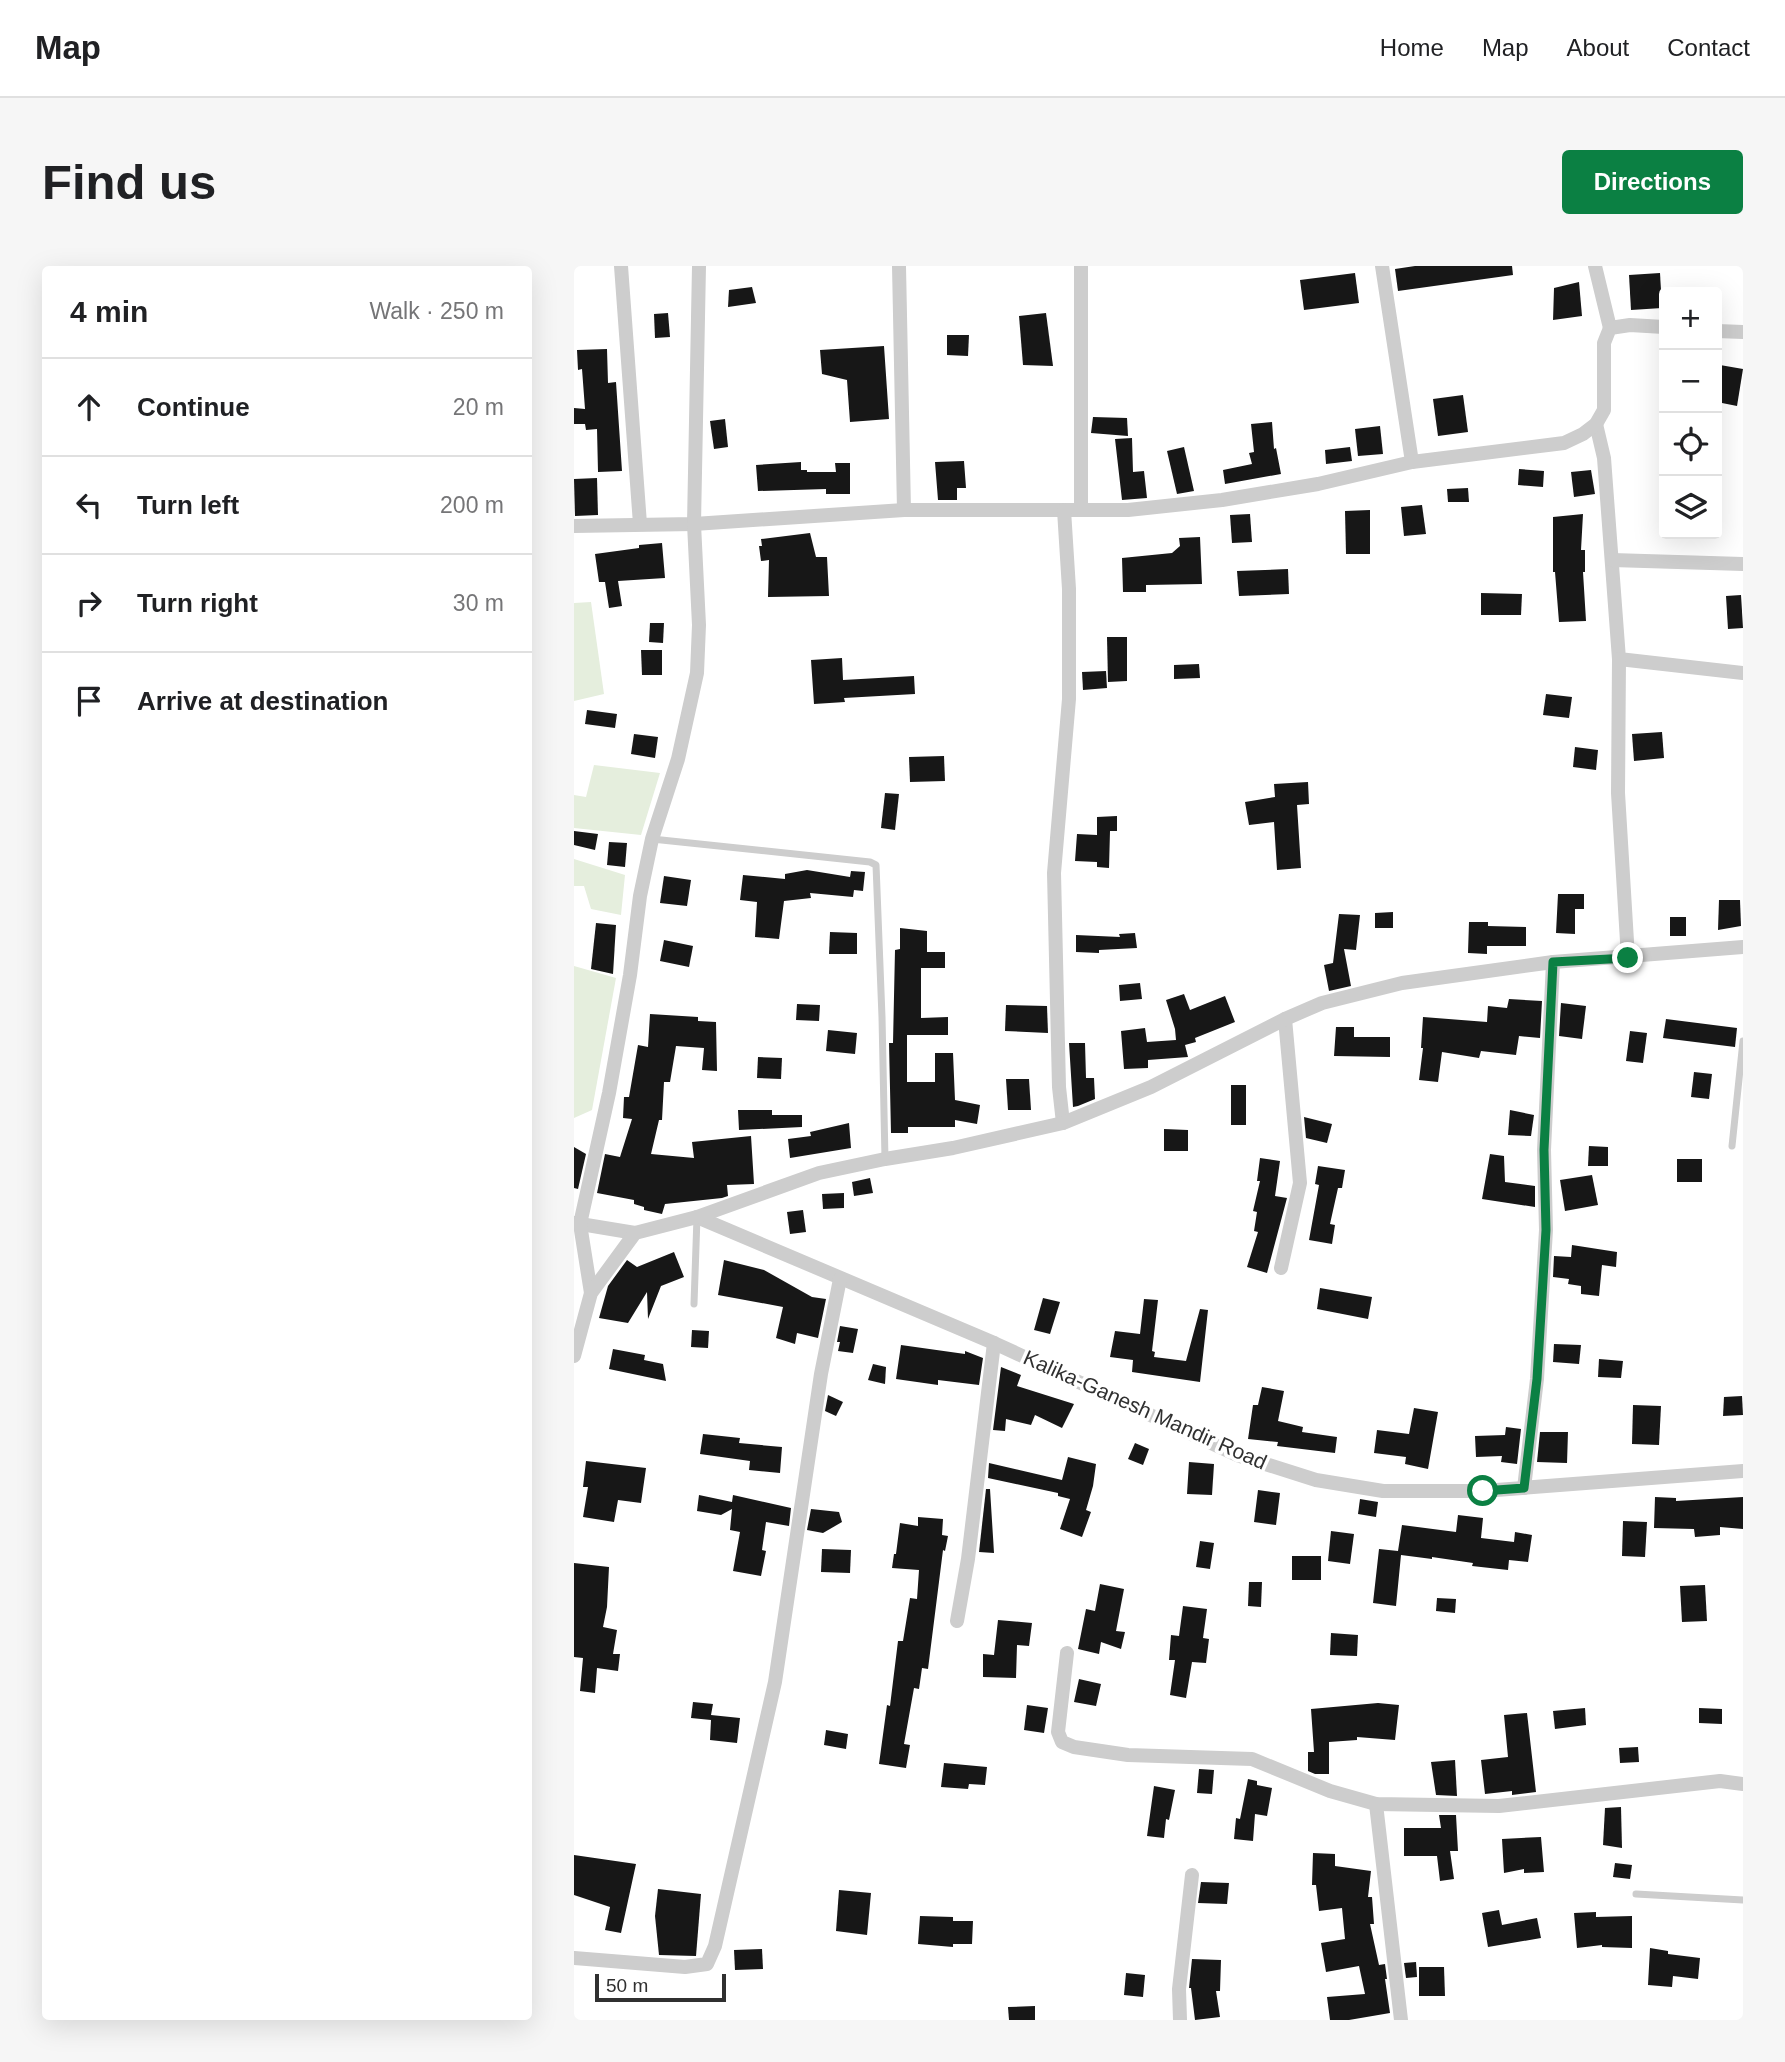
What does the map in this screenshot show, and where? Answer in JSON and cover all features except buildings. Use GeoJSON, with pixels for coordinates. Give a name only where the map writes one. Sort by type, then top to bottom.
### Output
{"type":"FeatureCollection","features":[{"type":"Feature","properties":{"kind":"street"},"geometry":{"type":"LineString","coordinates":[[621,266],[640,524]]}},
{"type":"Feature","properties":{"kind":"street"},"geometry":{"type":"LineString","coordinates":[[591,1293],[577,1224],[609,1093],[630,975],[640,896],[652,839],[678,759],[697,673],[699,625],[694,524],[699,266]]}},
{"type":"Feature","properties":{"kind":"street"},"geometry":{"type":"LineString","coordinates":[[899,266],[904,510]]}},
{"type":"Feature","properties":{"kind":"street"},"geometry":{"type":"LineString","coordinates":[[1081,266],[1081,510]]}},
{"type":"Feature","properties":{"kind":"street"},"geometry":{"type":"LineString","coordinates":[[1382,266],[1412,462]]}},
{"type":"Feature","properties":{"kind":"street"},"geometry":{"type":"LineString","coordinates":[[574,526],[694,524],[904,510],[1128,510],[1222,500],[1318,484],[1412,462],[1564,443],[1596,424],[1604,410],[1604,343],[1610,328],[1595,266]]}},
{"type":"Feature","properties":{"kind":"street"},"geometry":{"type":"LineString","coordinates":[[1610,328],[1630,325],[1659,327]]}},
{"type":"Feature","properties":{"kind":"street"},"geometry":{"type":"LineString","coordinates":[[1722,331],[1743,332]]}},
{"type":"Feature","properties":{"kind":"street"},"geometry":{"type":"LineString","coordinates":[[1596,424],[1604,458],[1619,659],[1618,793],[1628,958]]}},
{"type":"Feature","properties":{"kind":"street"},"geometry":{"type":"LineString","coordinates":[[1063,1123],[1059,1087],[1054,873],[1069,699],[1069,589],[1064,510]]}},
{"type":"Feature","properties":{"kind":"street"},"geometry":{"type":"LineString","coordinates":[[1612,560],[1743,564]]}},
{"type":"Feature","properties":{"kind":"street"},"geometry":{"type":"LineString","coordinates":[[1619,659],[1743,673]]}},
{"type":"Feature","properties":{"kind":"street"},"geometry":{"type":"LineString","coordinates":[[577,1224],[635,1233],[697,1217],[819,1174],[1063,1123],[1150,1087],[1322,1003],[1402,983],[1553,962],[1743,947]]}},
{"type":"Feature","properties":{"kind":"street"},"geometry":{"type":"LineString","coordinates":[[1524,1488],[1537,1379],[1546,1230],[1544,1150],[1553,962]]}},
{"type":"Feature","properties":{"kind":"street"},"geometry":{"type":"LineString","coordinates":[[1281,1268],[1300,1171],[1295,1146],[1285,1019]]}},
{"type":"Feature","properties":{"kind":"street","name":"Kalika-Ganesh Mandir Road"},"geometry":{"type":"LineString","coordinates":[[697,1217],[994,1343],[1237,1455],[1316,1480],[1383,1491],[1483,1491],[1743,1471]]}},
{"type":"Feature","properties":{"kind":"street"},"geometry":{"type":"LineString","coordinates":[[574,1356],[591,1293],[635,1233]]}},
{"type":"Feature","properties":{"kind":"street"},"geometry":{"type":"LineString","coordinates":[[574,1958],[685,1968],[707,1964],[715,1946],[775,1682],[821,1374],[841,1279]]}},
{"type":"Feature","properties":{"kind":"street"},"geometry":{"type":"LineString","coordinates":[[957,1621],[968,1559],[994,1343]]}},
{"type":"Feature","properties":{"kind":"street"},"geometry":{"type":"LineString","coordinates":[[1067,1653],[1058,1732],[1062,1742],[1074,1747],[1128,1755],[1252,1759],[1330,1791],[1376,1804],[1499,1806],[1720,1781],[1743,1784]]}},
{"type":"Feature","properties":{"kind":"street"},"geometry":{"type":"LineString","coordinates":[[1376,1804],[1401,2020]]}},
{"type":"Feature","properties":{"kind":"street"},"geometry":{"type":"LineString","coordinates":[[1180,2020],[1179,1989],[1192,1875]]}},
{"type":"Feature","properties":{"kind":"lane"},"geometry":{"type":"LineString","coordinates":[[652,839],[870,862],[876,865],[885,1159]]}},
{"type":"Feature","properties":{"kind":"lane"},"geometry":{"type":"LineString","coordinates":[[1732,1146],[1743,1041]]}},
{"type":"Feature","properties":{"kind":"lane"},"geometry":{"type":"LineString","coordinates":[[694,1304],[697,1217]]}},
{"type":"Feature","properties":{"kind":"lane"},"geometry":{"type":"LineString","coordinates":[[1636,1894],[1743,1900]]}},
{"type":"Feature","properties":{"kind":"green space"},"geometry":{"type":"Polygon","coordinates":[[[591,602],[604,694],[574,701],[574,603],[591,602]]]}},
{"type":"Feature","properties":{"kind":"green space"},"geometry":{"type":"Polygon","coordinates":[[[594,765],[660,773],[641,835],[574,828],[574,795],[586,797],[594,765]]]}},
{"type":"Feature","properties":{"kind":"green space"},"geometry":{"type":"Polygon","coordinates":[[[574,859],[625,875],[621,915],[591,909],[584,886],[574,886],[574,859]]]}},
{"type":"Feature","properties":{"kind":"green space"},"geometry":{"type":"Polygon","coordinates":[[[574,966],[616,978],[592,1110],[574,1118],[574,966]]]}},
{"type":"Feature","properties":{"kind":"route"},"geometry":{"type":"LineString","coordinates":[[1483,1491],[1524,1488],[1537,1379],[1546,1230],[1544,1150],[1553,962],[1628,958]]}}]}
